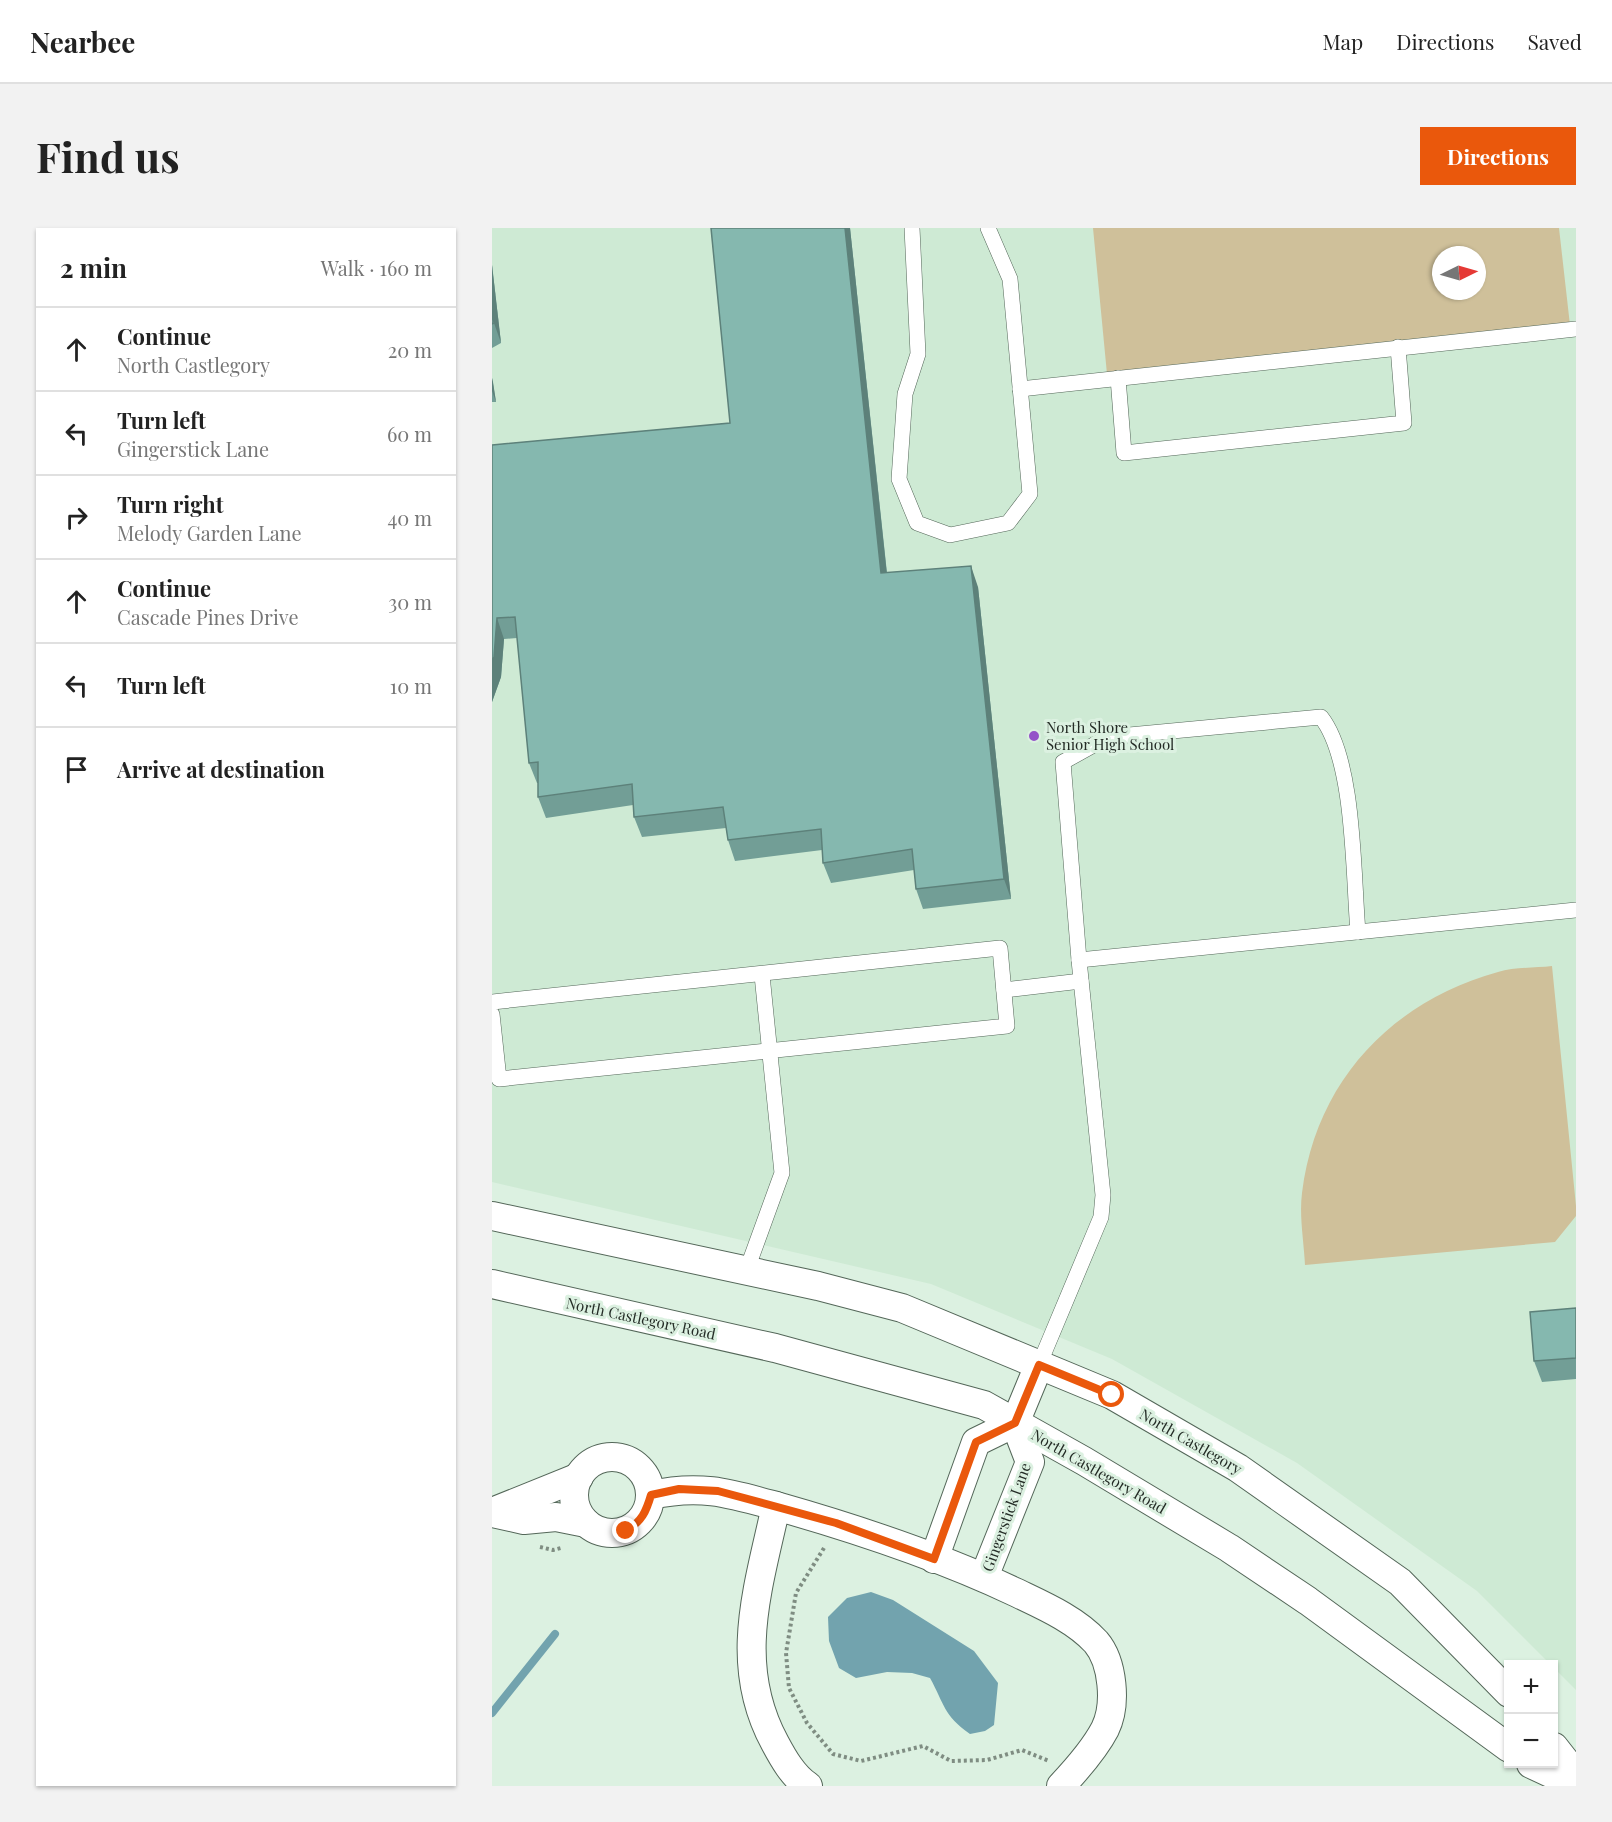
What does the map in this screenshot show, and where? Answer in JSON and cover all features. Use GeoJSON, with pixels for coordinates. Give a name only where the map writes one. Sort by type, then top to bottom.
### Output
{"type":"FeatureCollection","features":[{"type":"Feature","properties":{"kind":"street"},"geometry":{"type":"LineString","coordinates":[[492,1216],[746,1272]]}},
{"type":"Feature","properties":{"kind":"street","name":"North Castlegory"},"geometry":{"type":"LineString","coordinates":[[746,1272],[818,1286],[902,1308],[1112,1395],[1257,1481],[1400,1582],[1504,1688]]}},
{"type":"Feature","properties":{"kind":"street","name":"North Castlegory Road"},"geometry":{"type":"LineString","coordinates":[[492,1284],[775,1348],[984,1405],[1084,1461],[1230,1548],[1317,1608],[1504,1744]]}},
{"type":"Feature","properties":{"kind":"street"},"geometry":{"type":"LineString","coordinates":[[934,1559],[976,1442],[1015,1423],[1039,1365]]}},
{"type":"Feature","properties":{"kind":"street","name":"Gingerstick Lane"},"geometry":{"type":"LineString","coordinates":[[984,1577],[1030,1462],[1015,1423]]}},
{"type":"Feature","properties":{"kind":"street"},"geometry":{"type":"LineString","coordinates":[[492,1512],[524,1520],[556,1517],[586,1523],[597,1530],[613,1533],[626,1531],[638,1523],[646,1513],[651,1495],[648,1482],[641,1470],[631,1461],[618,1457],[598,1459],[587,1466],[579,1477],[574,1499],[578,1512],[586,1523]]}},
{"type":"Feature","properties":{"kind":"street"},"geometry":{"type":"LineString","coordinates":[[492,1512],[579,1477]]}},
{"type":"Feature","properties":{"kind":"street"},"geometry":{"type":"LineString","coordinates":[[651,1495],[679,1489],[718,1491],[836,1523],[984,1577],[1038,1603],[1078,1627],[1096,1643],[1109,1667],[1111,1696],[1106,1726],[1068,1778]]}},
{"type":"Feature","properties":{"kind":"street"},"geometry":{"type":"LineString","coordinates":[[776,1506],[754,1609],[750,1669],[761,1717],[780,1753],[801,1784]]}},
{"type":"Feature","properties":{"kind":"street"},"geometry":{"type":"LineString","coordinates":[[1558,1752],[1576,1775]]}},
{"type":"Feature","properties":{"kind":"street"},"geometry":{"type":"LineString","coordinates":[[1540,1768],[1576,1785]]}},
{"type":"Feature","properties":{"kind":"lane"},"geometry":{"type":"LineString","coordinates":[[912,228],[918,354],[905,394],[899,479],[917,523],[950,535],[1008,522],[1030,494],[1010,279],[988,228]]}},
{"type":"Feature","properties":{"kind":"lane"},"geometry":{"type":"LineString","coordinates":[[1020,389],[1576,329]]}},
{"type":"Feature","properties":{"kind":"lane"},"geometry":{"type":"LineString","coordinates":[[1118,378],[1124,453],[1404,423],[1398,347]]}},
{"type":"Feature","properties":{"kind":"lane"},"geometry":{"type":"LineString","coordinates":[[1039,1365],[1101,1217],[1103,1195],[1079,960],[1063,762],[1108,737],[1321,717],[1329,728],[1345,768],[1358,932]]}},
{"type":"Feature","properties":{"kind":"lane"},"geometry":{"type":"LineString","coordinates":[[1079,960],[1576,910]]}},
{"type":"Feature","properties":{"kind":"lane"},"geometry":{"type":"LineString","coordinates":[[492,1002],[1000,948],[1007,1026],[499,1079],[492,1014]]}},
{"type":"Feature","properties":{"kind":"lane"},"geometry":{"type":"LineString","coordinates":[[746,1272],[782,1173],[762,975]]}},
{"type":"Feature","properties":{"kind":"lane"},"geometry":{"type":"LineString","coordinates":[[1004,990],[1082,981]]}},
{"type":"Feature","properties":{"kind":"path"},"geometry":{"type":"LineString","coordinates":[[836,1523],[814,1566],[796,1593],[786,1653],[789,1688],[807,1723],[833,1754],[861,1761],[923,1746],[951,1761],[969,1761],[987,1760],[1022,1750],[1068,1778]]}},
{"type":"Feature","properties":{"kind":"shaded area","name":"North Shore Senior High School"},"geometry":{"type":"Polygon","coordinates":[[[492,228],[1576,228],[1576,1690],[1558,1672],[1558,1660],[1546,1660],[1477,1591],[1297,1463],[1112,1359],[931,1284],[492,1182],[492,228]]]}},
{"type":"Feature","properties":{"kind":"shaded area"},"geometry":{"type":"Polygon","coordinates":[[[1093,228],[1559,228],[1571,334],[1107,374],[1093,228]]]}},
{"type":"Feature","properties":{"kind":"shaded area"},"geometry":{"type":"Polygon","coordinates":[[[1552,966],[1576,1206],[1576,1216],[1555,1242],[1305,1265],[1301,1202],[1310,1153],[1323,1115],[1342,1082],[1365,1052],[1393,1026],[1424,1003],[1459,986],[1504,970],[1552,966]]]}},
{"type":"Feature","properties":{"kind":"water"},"geometry":{"type":"Polygon","coordinates":[[[871,1592],[893,1600],[974,1651],[998,1683],[994,1725],[985,1731],[970,1734],[949,1715],[930,1678],[912,1673],[887,1672],[856,1678],[839,1668],[829,1641],[828,1617],[847,1598],[871,1592]]]}},
{"type":"Feature","properties":{"kind":"building"},"geometry":{"type":"Polygon","coordinates":[[[711,228],[845,228],[881,573],[971,566],[1004,879],[916,889],[912,849],[823,863],[821,829],[728,840],[723,807],[634,817],[632,784],[538,797],[538,762],[529,763],[515,617],[497,618],[492,661],[492,445],[730,423],[711,228]]]}},
{"type":"Feature","properties":{"kind":"building"},"geometry":{"type":"Polygon","coordinates":[[[1576,1308],[1576,1358],[1534,1361],[1530,1312],[1576,1308]]]}},
{"type":"Feature","properties":{"kind":"waterway"},"geometry":{"type":"LineString","coordinates":[[492,1713],[555,1634]]}},
{"type":"Feature","properties":{"kind":"place","name":"North Shore Senior High School"},"geometry":{"type":"Point","coordinates":[1034,736]}},
{"type":"Feature","properties":{"kind":"route"},"geometry":{"type":"LineString","coordinates":[[626,1531],[638,1523],[646,1513],[651,1495],[679,1489],[718,1491],[836,1523],[934,1559],[976,1442],[1015,1423],[1039,1365],[1112,1395]]}}]}
